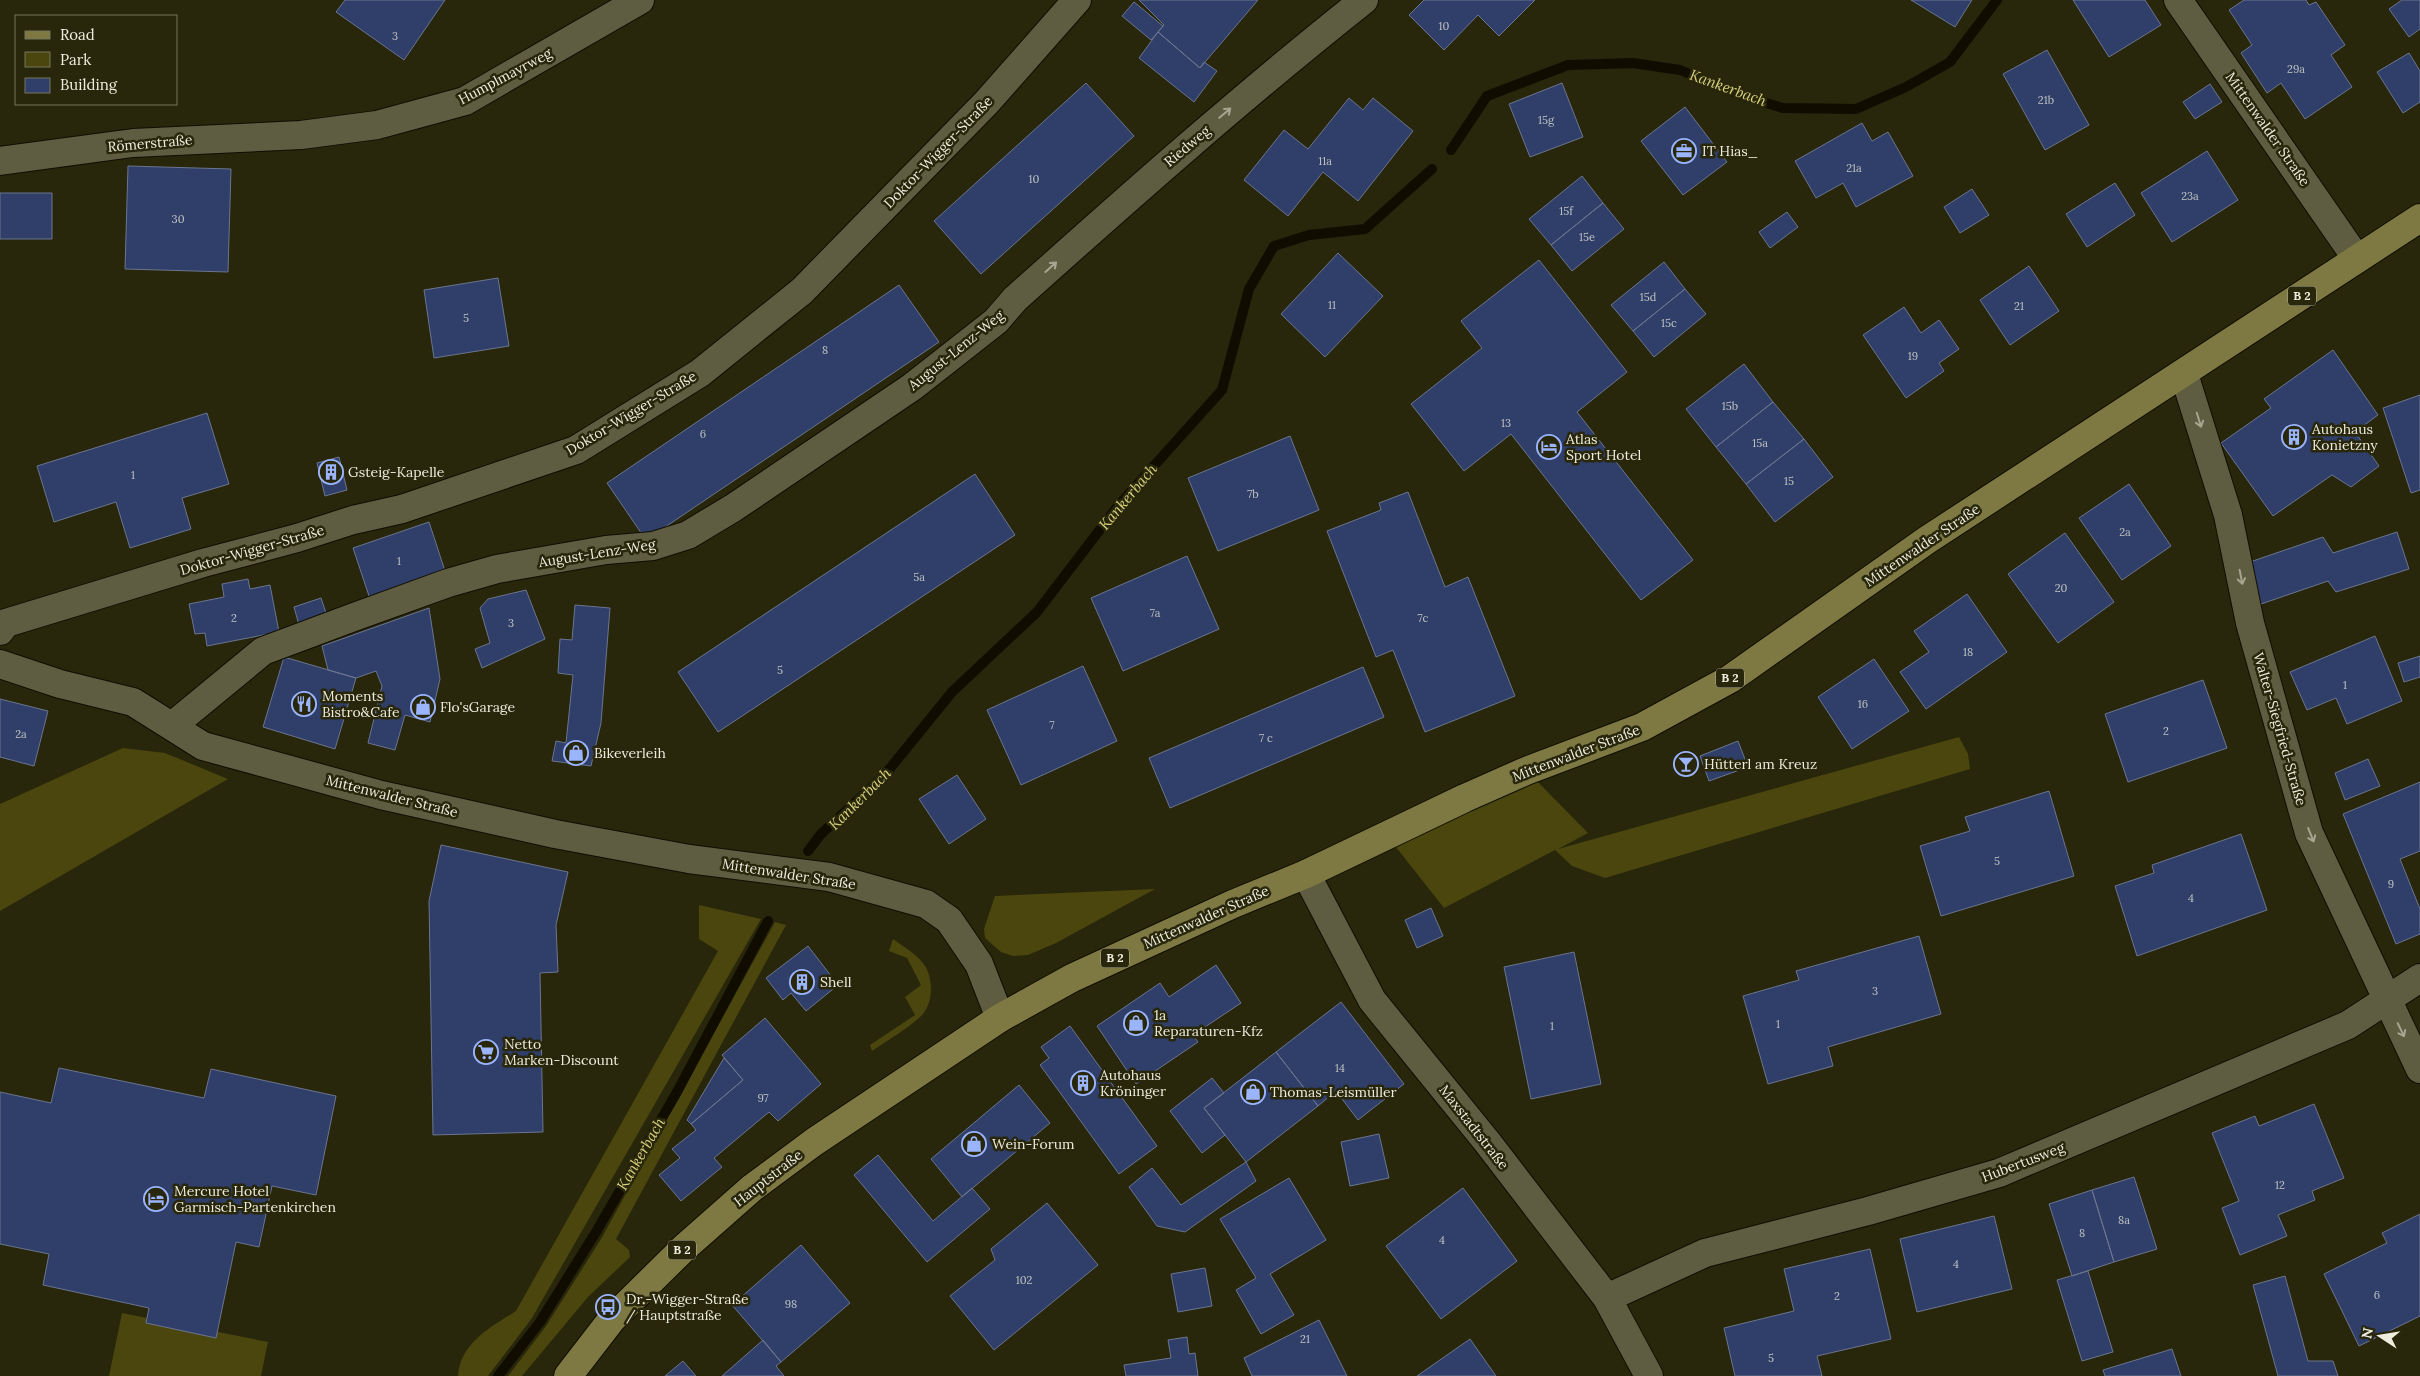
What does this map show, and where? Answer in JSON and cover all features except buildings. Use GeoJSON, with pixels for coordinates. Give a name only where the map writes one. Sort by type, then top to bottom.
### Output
{"type":"FeatureCollection","features":[{"type":"Feature","properties":{"kind":"main road","name":"Mittenwalder Straße"},"geometry":{"type":"LineString","coordinates":[[1000,1018],[1072,978],[1233,904],[1306,874],[1526,771],[1642,727],[1730,678],[1928,540],[2420,218]]}},
{"type":"Feature","properties":{"kind":"main road","name":"Hauptstraße"},"geometry":{"type":"LineString","coordinates":[[568,1376],[612,1319],[684,1248],[752,1188],[814,1142],[1000,1018]]}},
{"type":"Feature","properties":{"kind":"street","name":"Humplmayrweg"},"geometry":{"type":"LineString","coordinates":[[301,135],[377,124],[464,102],[640,0]]}},
{"type":"Feature","properties":{"kind":"street","name":"Doktor-Wigger-Straße"},"geometry":{"type":"LineString","coordinates":[[0,630],[6,622],[353,520],[402,509],[576,450],[700,373],[802,291],[986,103],[1078,0]]}},
{"type":"Feature","properties":{"kind":"street","name":"Riedweg"},"geometry":{"type":"LineString","coordinates":[[1015,300],[1168,162],[1284,63],[1364,0]]}},
{"type":"Feature","properties":{"kind":"street","name":"Mittenwalder Straße"},"geometry":{"type":"LineString","coordinates":[[2178,0],[2358,259]]}},
{"type":"Feature","properties":{"kind":"street","name":"Römerstraße"},"geometry":{"type":"LineString","coordinates":[[0,161],[133,143],[301,135]]}},
{"type":"Feature","properties":{"kind":"street","name":"August-Lenz-Weg"},"geometry":{"type":"LineString","coordinates":[[172,726],[263,651],[448,583],[497,569],[606,550],[653,546],[688,535],[733,508],[912,386],[996,321],[1015,300]]}},
{"type":"Feature","properties":{"kind":"street","name":"Walter-Siegfried-Straße"},"geometry":{"type":"LineString","coordinates":[[2184,374],[2228,515],[2250,623],[2309,833],[2420,1069]]}},
{"type":"Feature","properties":{"kind":"street","name":"Mittenwalder Straße"},"geometry":{"type":"LineString","coordinates":[[0,664],[60,684],[133,702],[203,746],[381,795],[555,834],[689,859],[829,877],[926,904],[949,920],[979,964],[1000,1018]]}},
{"type":"Feature","properties":{"kind":"street","name":"Maxstadtstraße"},"geometry":{"type":"LineString","coordinates":[[1306,874],[1372,1000],[1488,1143],[1607,1298],[1650,1376]]}},
{"type":"Feature","properties":{"kind":"street","name":"Hubertusweg"},"geometry":{"type":"LineString","coordinates":[[1607,1298],[1705,1253],[1868,1211],[1999,1174],[2348,1025],[2420,978]]}},
{"type":"Feature","properties":{"kind":"green space"},"geometry":{"type":"Polygon","coordinates":[[[1959,737],[1968,754],[1970,769],[1605,878],[1572,866],[1555,850],[1444,908],[1388,837],[1531,775],[1588,833],[1558,849],[1959,737]]]}},
{"type":"Feature","properties":{"kind":"green space"},"geometry":{"type":"Polygon","coordinates":[[[123,748],[165,753],[228,779],[0,911],[0,804],[123,748]]]}},
{"type":"Feature","properties":{"kind":"green space"},"geometry":{"type":"Polygon","coordinates":[[[1155,889],[1056,943],[1028,955],[1013,956],[1001,952],[985,938],[984,929],[995,896],[1155,889]]]}},
{"type":"Feature","properties":{"kind":"green space"},"geometry":{"type":"Polygon","coordinates":[[[699,905],[761,919],[532,1318],[488,1376],[458,1376],[464,1354],[478,1337],[516,1311],[718,951],[699,939],[699,905]]]}},
{"type":"Feature","properties":{"kind":"green space"},"geometry":{"type":"Polygon","coordinates":[[[775,922],[786,925],[616,1239],[629,1250],[630,1257],[588,1297],[522,1376],[508,1376],[546,1326],[601,1239],[775,922]]]}},
{"type":"Feature","properties":{"kind":"green space"},"geometry":{"type":"Polygon","coordinates":[[[893,939],[914,954],[925,966],[930,978],[930,1000],[920,1017],[903,1031],[872,1051],[870,1045],[915,1015],[905,997],[921,985],[907,958],[889,951],[893,939]]]}},
{"type":"Feature","properties":{"kind":"green space"},"geometry":{"type":"Polygon","coordinates":[[[122,1313],[268,1342],[261,1376],[109,1376],[122,1313]]]}},
{"type":"Feature","properties":{"kind":"waterway","name":"Kankerbach"},"geometry":{"type":"LineString","coordinates":[[1451,150],[1487,96],[1568,65],[1633,63],[1680,70],[1743,96],[1783,108],[1856,109],[1906,87],[1950,62],[1997,0]]}},
{"type":"Feature","properties":{"kind":"waterway","name":"Kankerbach"},"geometry":{"type":"LineString","coordinates":[[808,851],[821,834],[883,777],[952,692],[1037,612],[1118,506],[1222,390],[1249,289],[1274,246],[1309,235],[1365,229],[1432,169]]}},
{"type":"Feature","properties":{"kind":"waterway","name":"Kankerbach"},"geometry":{"type":"LineString","coordinates":[[498,1376],[540,1322],[596,1232],[677,1092],[768,921]]}},
{"type":"Feature","properties":{"kind":"place","name":"IT Hias_"},"geometry":{"type":"Point","coordinates":[1684,151]}},
{"type":"Feature","properties":{"kind":"place","name":"Autohaus Konietzny"},"geometry":{"type":"Point","coordinates":[2294,437]}},
{"type":"Feature","properties":{"kind":"place","name":"Atlas Sport Hotel"},"geometry":{"type":"Point","coordinates":[1549,447]}},
{"type":"Feature","properties":{"kind":"place","name":"Gsteig-Kapelle"},"geometry":{"type":"Point","coordinates":[331,472]}},
{"type":"Feature","properties":{"kind":"place","name":"Moments Bistro&Cafe"},"geometry":{"type":"Point","coordinates":[304,704]}},
{"type":"Feature","properties":{"kind":"place","name":"Flo'sGarage"},"geometry":{"type":"Point","coordinates":[423,707]}},
{"type":"Feature","properties":{"kind":"place","name":"Bikeverleih"},"geometry":{"type":"Point","coordinates":[576,753]}},
{"type":"Feature","properties":{"kind":"place","name":"Hütterl am Kreuz"},"geometry":{"type":"Point","coordinates":[1686,764]}},
{"type":"Feature","properties":{"kind":"place","name":"Shell"},"geometry":{"type":"Point","coordinates":[802,982]}},
{"type":"Feature","properties":{"kind":"place","name":"1a Reparaturen-Kfz"},"geometry":{"type":"Point","coordinates":[1136,1023]}},
{"type":"Feature","properties":{"kind":"place","name":"Netto Marken-Discount"},"geometry":{"type":"Point","coordinates":[486,1052]}},
{"type":"Feature","properties":{"kind":"place","name":"Autohaus Kröninger"},"geometry":{"type":"Point","coordinates":[1083,1083]}},
{"type":"Feature","properties":{"kind":"place","name":"Thomas-Leismüller"},"geometry":{"type":"Point","coordinates":[1253,1092]}},
{"type":"Feature","properties":{"kind":"place","name":"Wein-Forum"},"geometry":{"type":"Point","coordinates":[974,1144]}},
{"type":"Feature","properties":{"kind":"place","name":"Mercure Hotel Garmisch-Partenkirchen"},"geometry":{"type":"Point","coordinates":[156,1199]}},
{"type":"Feature","properties":{"kind":"place","name":"Dr.-Wigger-Straße / Hauptstraße"},"geometry":{"type":"Point","coordinates":[608,1307]}}]}
